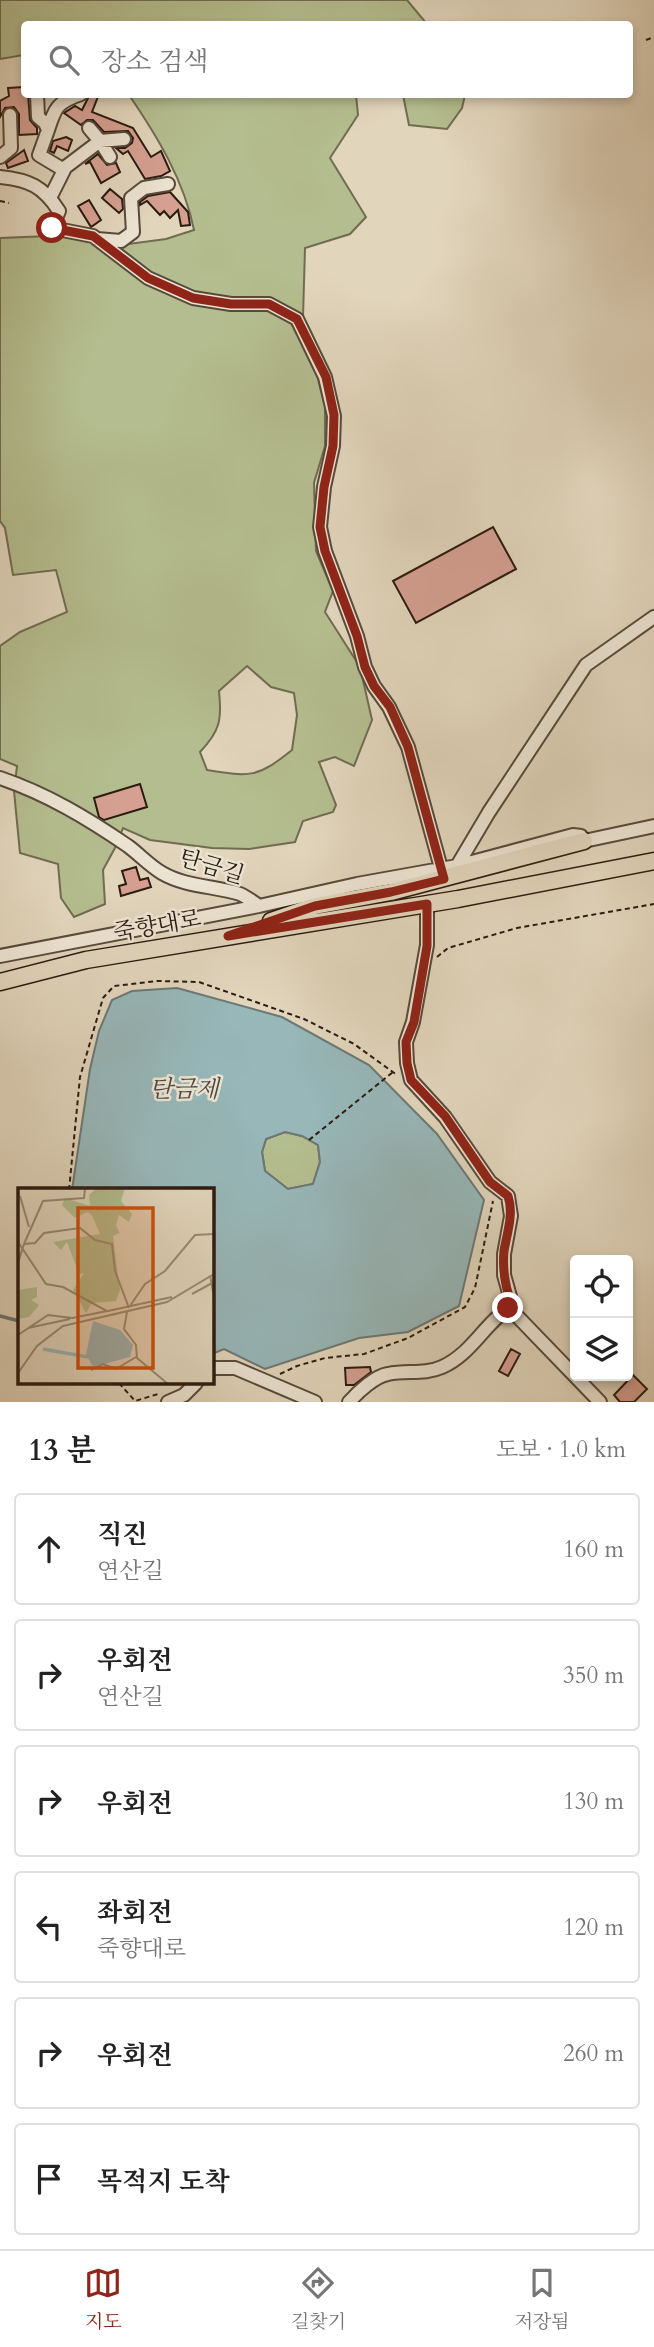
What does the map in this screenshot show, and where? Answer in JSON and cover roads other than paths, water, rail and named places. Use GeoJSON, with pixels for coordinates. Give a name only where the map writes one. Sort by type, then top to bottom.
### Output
{"type":"FeatureCollection","features":[{"type":"Feature","properties":{"kind":"main road"},"geometry":{"type":"LineString","coordinates":[[228,936],[315,906],[391,892],[443,873],[584,841]]}},
{"type":"Feature","properties":{"kind":"main road","name":"죽향대로"},"geometry":{"type":"LineString","coordinates":[[0,982],[86,960],[427,904],[654,861]]}},
{"type":"Feature","properties":{"kind":"street"},"geometry":{"type":"LineString","coordinates":[[37,98],[38,117],[45,122],[48,130]]}},
{"type":"Feature","properties":{"kind":"street"},"geometry":{"type":"LineString","coordinates":[[63,169],[39,155],[55,108],[70,98]]}},
{"type":"Feature","properties":{"kind":"street"},"geometry":{"type":"LineString","coordinates":[[0,158],[11,148],[10,115]]}},
{"type":"Feature","properties":{"kind":"street"},"geometry":{"type":"LineString","coordinates":[[89,128],[110,156]]}},
{"type":"Feature","properties":{"kind":"street"},"geometry":{"type":"LineString","coordinates":[[50,198],[63,169],[100,141],[124,139]]}},
{"type":"Feature","properties":{"kind":"street"},"geometry":{"type":"LineString","coordinates":[[0,177],[23,180],[48,194],[59,211],[52,228],[93,236],[148,278],[193,298],[231,304],[269,304],[297,319],[326,377],[334,415],[333,446],[324,487],[320,527],[325,551],[357,636],[365,667],[374,686],[390,707],[408,747],[443,873]]}},
{"type":"Feature","properties":{"kind":"street"},"geometry":{"type":"LineString","coordinates":[[96,239],[121,241],[133,232],[131,198],[144,188],[168,184]]}},
{"type":"Feature","properties":{"kind":"street"},"geometry":{"type":"LineString","coordinates":[[457,866],[489,812],[586,665],[654,617]]}},
{"type":"Feature","properties":{"kind":"street","name":"탄금길"},"geometry":{"type":"LineString","coordinates":[[0,778],[62,803],[83,819],[108,832],[162,873],[181,882],[242,895],[258,906]]}},
{"type":"Feature","properties":{"kind":"street"},"geometry":{"type":"LineString","coordinates":[[258,906],[443,873],[457,866],[573,835],[581,835],[584,841],[654,827]]}},
{"type":"Feature","properties":{"kind":"street"},"geometry":{"type":"LineString","coordinates":[[427,904],[427,946],[414,1022],[406,1042],[411,1080],[445,1116],[490,1182],[508,1196],[511,1216],[504,1254],[504,1275],[515,1314],[600,1402]]}},
{"type":"Feature","properties":{"kind":"street","name":"탄금길"},"geometry":{"type":"LineString","coordinates":[[0,956],[258,906]]}},
{"type":"Feature","properties":{"kind":"street"},"geometry":{"type":"LineString","coordinates":[[349,1402],[384,1375],[428,1372],[456,1360],[512,1306]]}},
{"type":"Feature","properties":{"kind":"street"},"geometry":{"type":"LineString","coordinates":[[214,1368],[235,1368],[315,1402]]}},
{"type":"Feature","properties":{"kind":"street"},"geometry":{"type":"LineString","coordinates":[[163,1398],[184,1395],[195,1384]]}},
{"type":"Feature","properties":{"kind":"water","name":"탄금제"},"geometry":{"type":"Polygon","coordinates":[[[177,988],[282,1017],[369,1065],[437,1134],[484,1200],[459,1306],[408,1332],[359,1338],[265,1369],[224,1349],[214,1353],[214,1188],[72,1188],[90,1069],[99,1031],[112,1000],[132,991],[177,988]],[[285,1132],[266,1139],[262,1152],[265,1171],[288,1189],[313,1184],[320,1162],[318,1145],[302,1136],[285,1132]]]}},
{"type":"Feature","properties":{"kind":"waterway"},"geometry":{"type":"LineString","coordinates":[[0,1316],[18,1321]]}}]}
